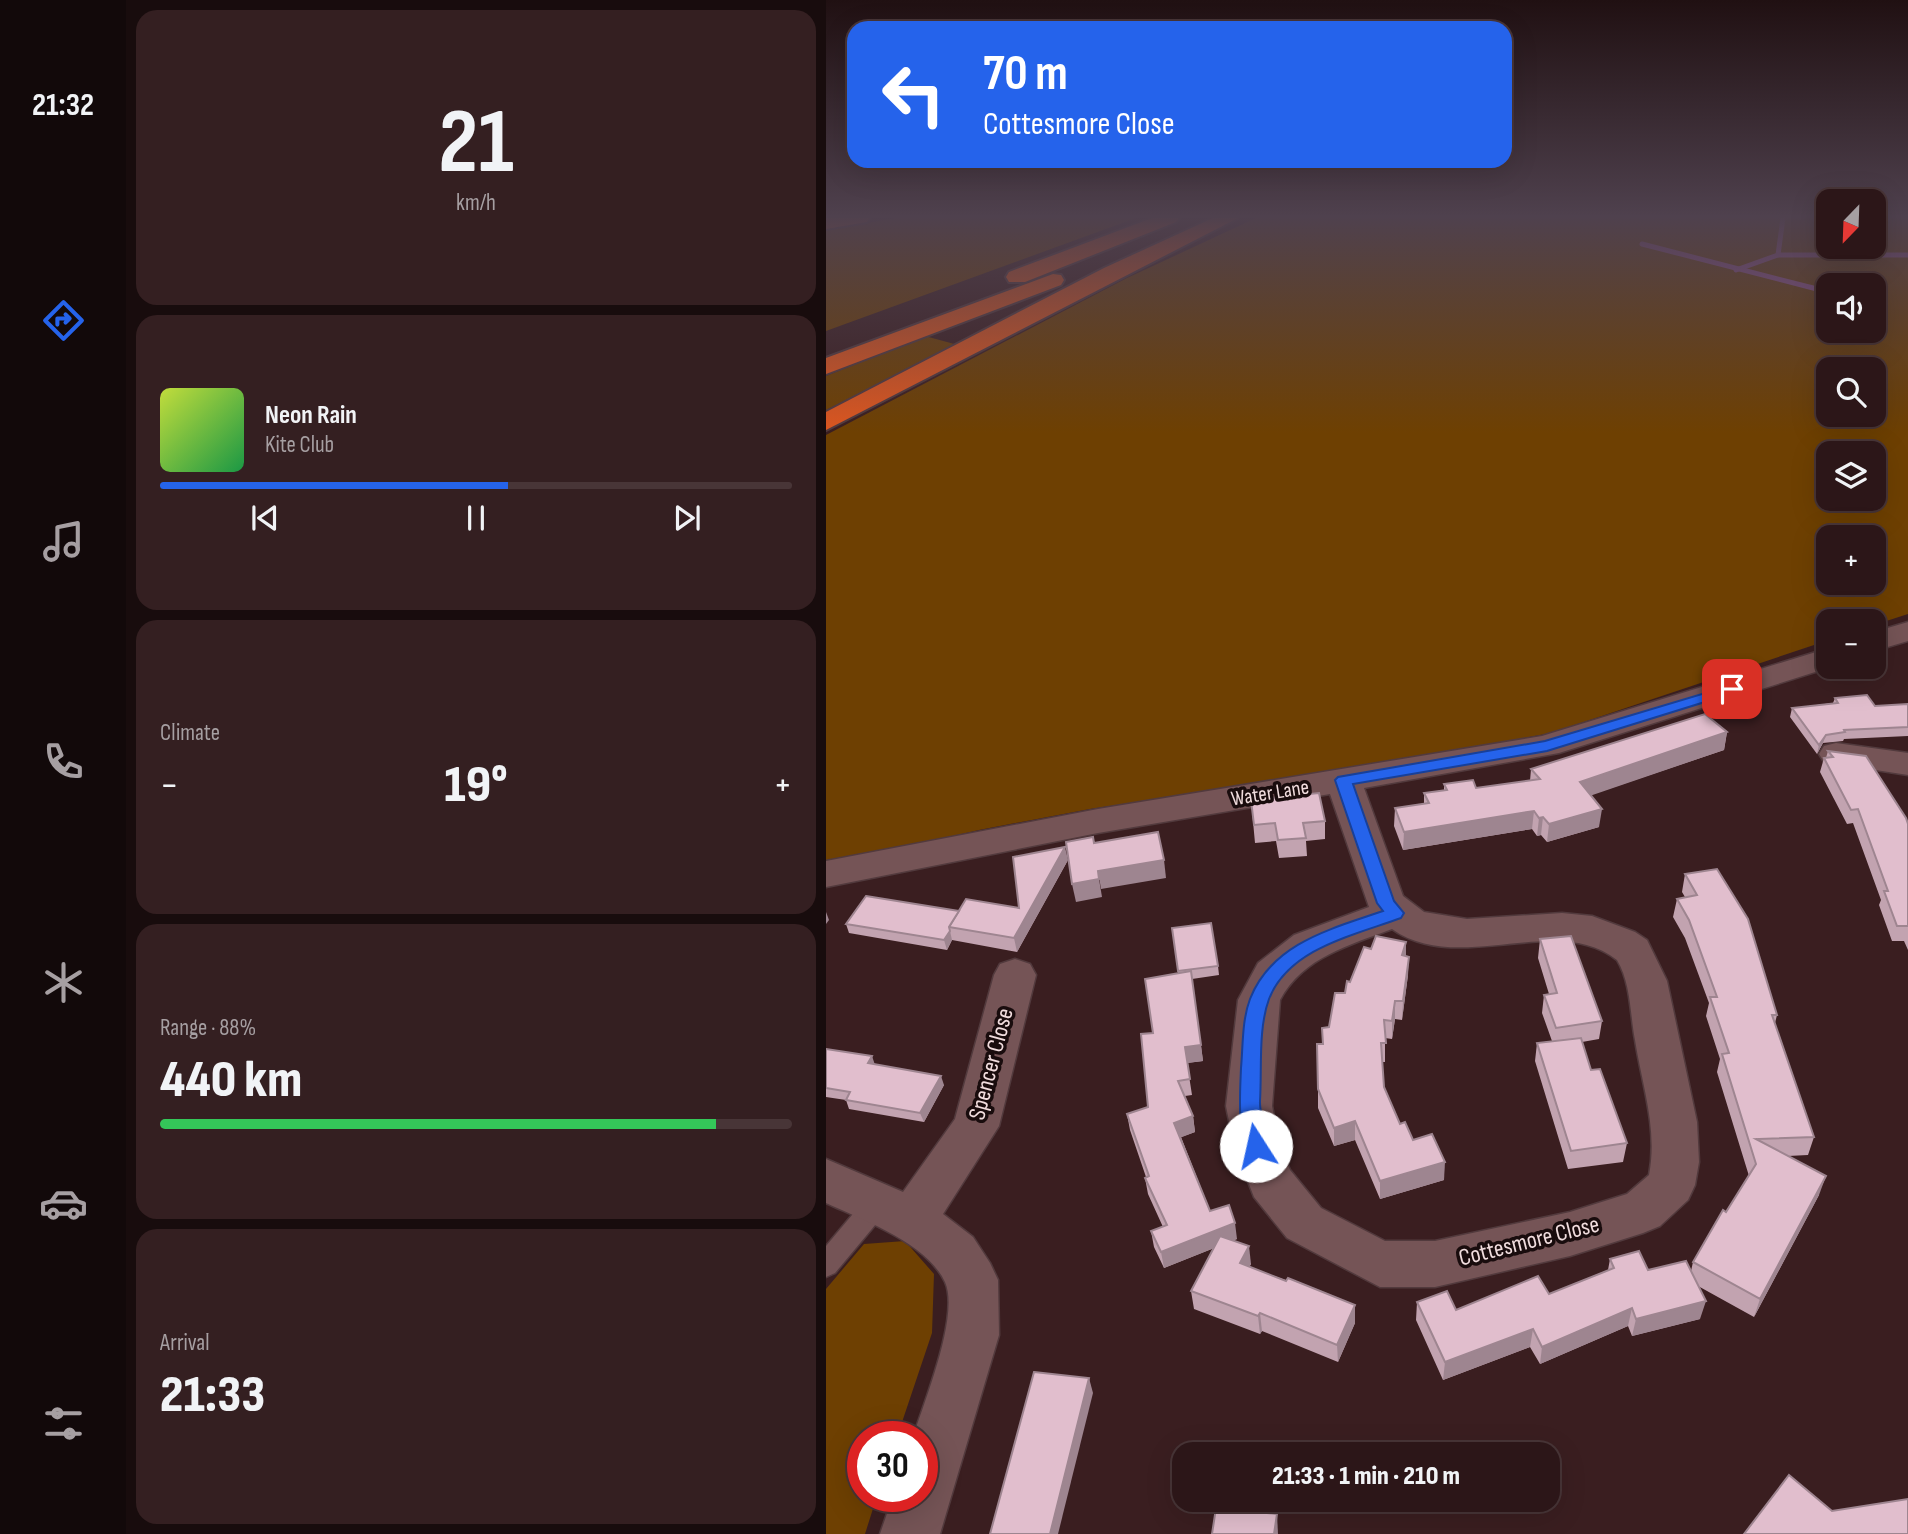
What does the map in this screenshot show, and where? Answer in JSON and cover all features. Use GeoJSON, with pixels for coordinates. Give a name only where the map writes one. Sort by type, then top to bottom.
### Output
{"type":"FeatureCollection","features":[{"type":"Feature","properties":{"kind":"highway"},"geometry":{"type":"LineString","coordinates":[[826,348],[982,290]]}},
{"type":"Feature","properties":{"kind":"highway"},"geometry":{"type":"LineString","coordinates":[[826,367],[1028,290]]}},
{"type":"Feature","properties":{"kind":"highway"},"geometry":{"type":"LineString","coordinates":[[826,422],[1080,290]]}},
{"type":"Feature","properties":{"kind":"highway"},"geometry":{"type":"LineString","coordinates":[[879,323],[965,296]]}},
{"type":"Feature","properties":{"kind":"street"},"geometry":{"type":"LineString","coordinates":[[1886,638],[1908,631]]}},
{"type":"Feature","properties":{"kind":"street","name":"Water Lane"},"geometry":{"type":"LineString","coordinates":[[826,874],[1098,821],[1547,746],[1816,661]]}},
{"type":"Feature","properties":{"kind":"street"},"geometry":{"type":"LineString","coordinates":[[1836,754],[1908,764]]}},
{"type":"Feature","properties":{"kind":"street"},"geometry":{"type":"LineString","coordinates":[[1343,780],[1386,903],[1395,913]]}},
{"type":"Feature","properties":{"kind":"street","name":"Cottesmore Close"},"geometry":{"type":"LineString","coordinates":[[1395,913],[1411,923],[1457,932],[1570,927],[1604,932],[1632,949],[1645,977],[1676,1147],[1671,1185],[1643,1211],[1570,1234],[1435,1264],[1380,1264],[1304,1223],[1271,1182],[1256,1146],[1250,1106],[1254,1027],[1259,1000],[1273,974],[1308,945],[1395,913]]}},
{"type":"Feature","properties":{"kind":"street","name":"Spencer Close"},"geometry":{"type":"LineString","coordinates":[[894,1212],[976,1126],[1014,975]]}},
{"type":"Feature","properties":{"kind":"street"},"geometry":{"type":"LineString","coordinates":[[826,1180],[894,1212],[955,1253],[971,1280],[973,1335],[938,1445]]}},
{"type":"Feature","properties":{"kind":"street"},"geometry":{"type":"LineString","coordinates":[[910,1534],[917,1512]]}},
{"type":"Feature","properties":{"kind":"lane"},"geometry":{"type":"LineString","coordinates":[[826,1265],[894,1212]]}},
{"type":"Feature","properties":{"kind":"shaded area"},"geometry":{"type":"Polygon","coordinates":[[[826,290],[940,290],[826,331],[826,290]]]}},
{"type":"Feature","properties":{"kind":"shaded area"},"geometry":{"type":"Polygon","coordinates":[[[1105,290],[1816,290],[1816,343],[1886,343],[1886,290],[1908,290],[1908,614],[1886,621],[1886,609],[1816,609],[1816,644],[1551,733],[1346,771],[1090,809],[979,830],[826,865],[826,435],[1105,290]]]}},
{"type":"Feature","properties":{"kind":"shaded area"},"geometry":{"type":"Polygon","coordinates":[[[925,336],[958,345],[826,410],[826,376],[925,336]]]}},
{"type":"Feature","properties":{"kind":"shaded area"},"geometry":{"type":"Polygon","coordinates":[[[905,1241],[934,1274],[932,1333],[902,1421],[847,1421],[847,1512],[872,1512],[865,1534],[826,1534],[826,1289],[864,1244],[905,1241]]]}},
{"type":"Feature","properties":{"kind":"building"},"geometry":{"type":"Polygon","coordinates":[[[1867,695],[1875,706],[1908,704],[1908,727],[1844,730],[1845,732],[1826,735],[1819,745],[1792,708],[1838,703],[1835,698],[1867,695]]]}},
{"type":"Feature","properties":{"kind":"building"},"geometry":{"type":"Polygon","coordinates":[[[1705,714],[1727,732],[1580,782],[1602,809],[1549,824],[1534,811],[1404,832],[1395,808],[1429,803],[1424,793],[1447,790],[1444,784],[1473,780],[1476,788],[1540,779],[1531,769],[1705,714]]]}},
{"type":"Feature","properties":{"kind":"building"},"geometry":{"type":"Polygon","coordinates":[[[1828,751],[1866,756],[1906,818],[1908,926],[1897,926],[1884,891],[1888,891],[1858,809],[1851,810],[1824,758],[1833,757],[1828,751]]]}},
{"type":"Feature","properties":{"kind":"building"},"geometry":{"type":"Polygon","coordinates":[[[1319,793],[1325,821],[1303,823],[1306,838],[1278,840],[1275,823],[1254,825],[1251,800],[1319,793]]]}},
{"type":"Feature","properties":{"kind":"building"},"geometry":{"type":"Polygon","coordinates":[[[1158,832],[1164,860],[1098,871],[1099,879],[1072,884],[1066,842],[1093,837],[1094,843],[1158,832]]]}},
{"type":"Feature","properties":{"kind":"building"},"geometry":{"type":"Polygon","coordinates":[[[1065,847],[1014,938],[949,927],[966,899],[1019,908],[1013,857],[1065,847]]]}},
{"type":"Feature","properties":{"kind":"building"},"geometry":{"type":"Polygon","coordinates":[[[1717,869],[1748,919],[1777,1015],[1772,1015],[1814,1137],[1756,1139],[1826,1176],[1760,1299],[1693,1262],[1723,1210],[1726,1212],[1756,1164],[1722,1054],[1729,1053],[1710,997],[1717,997],[1689,920],[1677,899],[1697,895],[1685,874],[1717,869]]]}},
{"type":"Feature","properties":{"kind":"building"},"geometry":{"type":"Polygon","coordinates":[[[866,896],[959,911],[944,940],[846,924],[866,896]]]}},
{"type":"Feature","properties":{"kind":"building"},"geometry":{"type":"Polygon","coordinates":[[[1211,923],[1218,966],[1178,971],[1172,928],[1211,923]]]}},
{"type":"Feature","properties":{"kind":"building"},"geometry":{"type":"Polygon","coordinates":[[[1376,936],[1406,942],[1402,955],[1409,957],[1403,1001],[1395,1001],[1392,1021],[1384,1020],[1386,1043],[1381,1043],[1384,1087],[1400,1124],[1405,1122],[1413,1140],[1432,1134],[1445,1162],[1380,1181],[1355,1121],[1334,1128],[1318,1089],[1317,1044],[1323,1044],[1322,1028],[1329,1027],[1335,993],[1345,993],[1347,981],[1350,982],[1364,947],[1371,949],[1376,936]]]}},
{"type":"Feature","properties":{"kind":"building"},"geometry":{"type":"Polygon","coordinates":[[[1571,936],[1602,1021],[1556,1028],[1544,995],[1557,993],[1540,939],[1571,936]]]}},
{"type":"Feature","properties":{"kind":"building"},"geometry":{"type":"Polygon","coordinates":[[[1191,971],[1201,1045],[1185,1047],[1190,1079],[1178,1081],[1193,1116],[1174,1123],[1210,1211],[1229,1205],[1235,1223],[1161,1252],[1151,1231],[1167,1225],[1145,1178],[1149,1176],[1127,1114],[1148,1107],[1141,1034],[1153,1033],[1145,979],[1191,971]]]}},
{"type":"Feature","properties":{"kind":"building"},"geometry":{"type":"Polygon","coordinates":[[[1581,1038],[1591,1070],[1600,1069],[1627,1143],[1571,1151],[1537,1043],[1581,1038]]]}},
{"type":"Feature","properties":{"kind":"building"},"geometry":{"type":"Polygon","coordinates":[[[826,1049],[872,1056],[868,1063],[941,1076],[920,1113],[846,1100],[850,1092],[826,1088],[826,1049]]]}},
{"type":"Feature","properties":{"kind":"building"},"geometry":{"type":"Polygon","coordinates":[[[1220,1236],[1249,1246],[1240,1263],[1286,1281],[1288,1278],[1355,1305],[1337,1345],[1260,1313],[1258,1316],[1191,1291],[1220,1236]]]}},
{"type":"Feature","properties":{"kind":"building"},"geometry":{"type":"Polygon","coordinates":[[[1639,1251],[1648,1270],[1686,1261],[1706,1301],[1636,1319],[1632,1308],[1542,1347],[1533,1329],[1445,1362],[1417,1302],[1447,1291],[1456,1310],[1538,1276],[1549,1294],[1614,1268],[1610,1259],[1639,1251]]]}},
{"type":"Feature","properties":{"kind":"building"},"geometry":{"type":"Polygon","coordinates":[[[1034,1372],[1089,1378],[1050,1534],[990,1534],[1034,1372]]]}},
{"type":"Feature","properties":{"kind":"building"},"geometry":{"type":"Polygon","coordinates":[[[1789,1475],[1832,1511],[1908,1499],[1908,1534],[1744,1534],[1789,1475]]]}},
{"type":"Feature","properties":{"kind":"building"},"geometry":{"type":"Polygon","coordinates":[[[1215,1512],[1277,1514],[1274,1534],[1212,1534],[1215,1512]]]}},
{"type":"Feature","properties":{"kind":"route"},"geometry":{"type":"LineString","coordinates":[[1256,1146],[1250,1106],[1254,1027],[1259,1000],[1273,974],[1308,945],[1329,935],[1395,913],[1386,903],[1343,780],[1547,746],[1732,689]]}}]}
